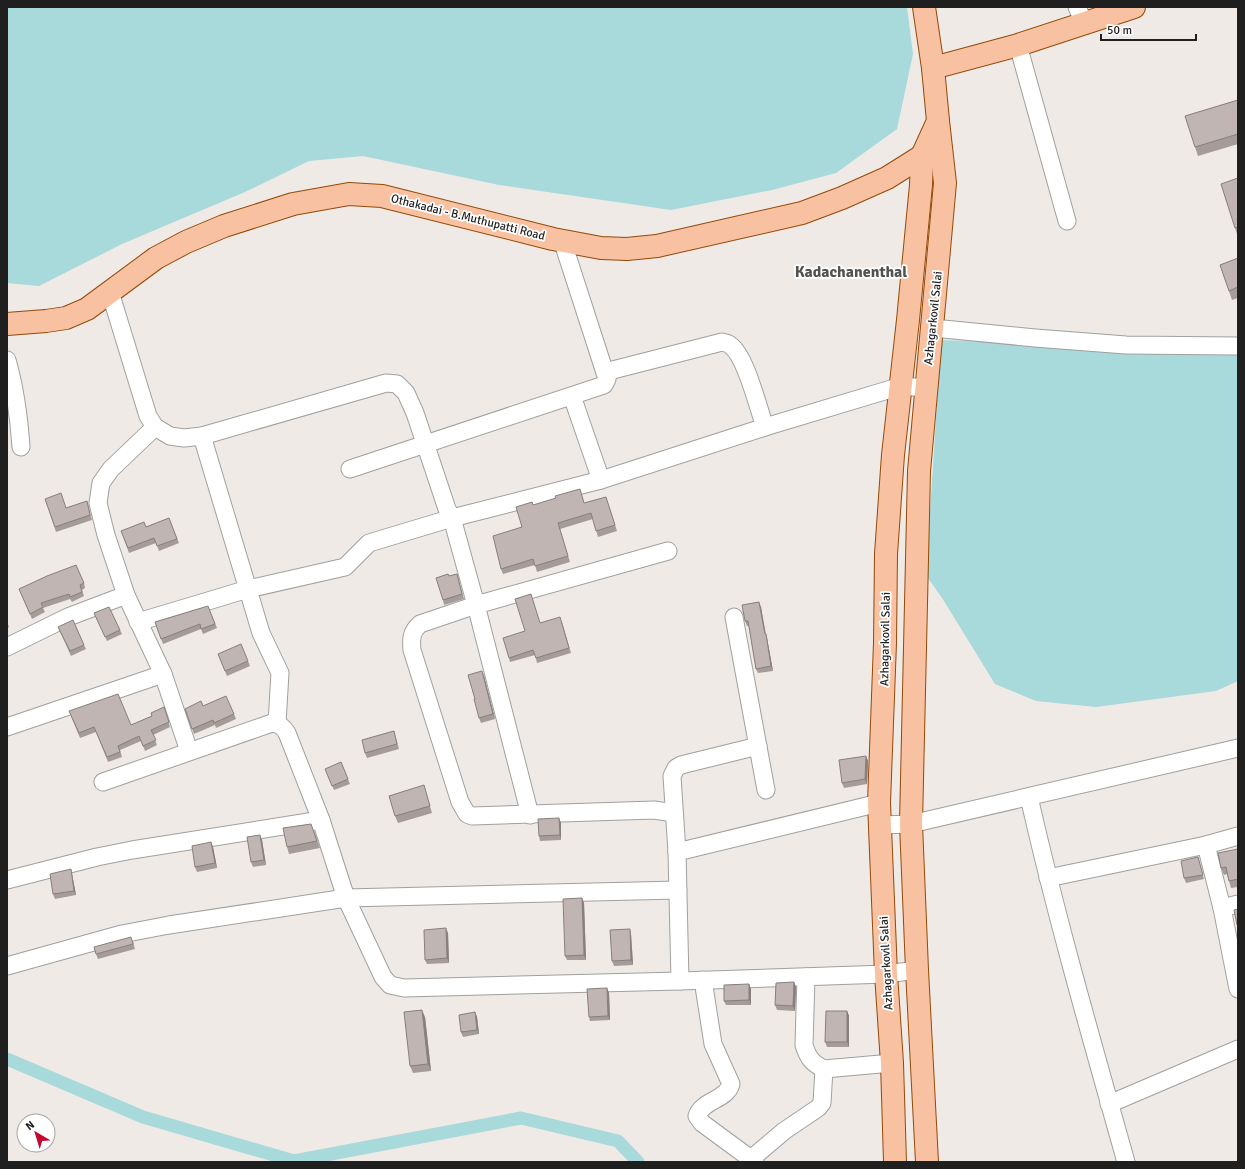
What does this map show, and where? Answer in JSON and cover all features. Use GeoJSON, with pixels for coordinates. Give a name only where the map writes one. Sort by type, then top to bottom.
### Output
{"type":"FeatureCollection","features":[{"type":"Feature","properties":{"kind":"main road","name":"Azhagarkovil Salai"},"geometry":{"type":"LineString","coordinates":[[895,1162],[892,1063],[886,974],[880,814],[886,554],[893,455],[902,386],[920,201],[932,155],[938,122],[933,68],[924,7]]}},
{"type":"Feature","properties":{"kind":"main road"},"geometry":{"type":"LineString","coordinates":[[933,68],[1018,44],[1081,15],[1134,7]]}},
{"type":"Feature","properties":{"kind":"main road","name":"Azhagarkovil Salai"},"geometry":{"type":"LineString","coordinates":[[927,1162],[911,824],[919,471],[945,183],[932,155]]}},
{"type":"Feature","properties":{"kind":"main road","name":"Othakadai - B.Muthupatti Road"},"geometry":{"type":"LineString","coordinates":[[7,324],[66,318],[87,309],[156,258],[186,242],[293,204],[349,194],[382,196],[562,240],[601,248],[627,249],[657,246],[802,213],[842,198],[887,178],[932,155]]}},
{"type":"Feature","properties":{"kind":"street"},"geometry":{"type":"LineString","coordinates":[[1018,44],[1067,221]]}},
{"type":"Feature","properties":{"kind":"street"},"geometry":{"type":"LineString","coordinates":[[350,469],[604,385],[608,378],[562,240]]}},
{"type":"Feature","properties":{"kind":"street"},"geometry":{"type":"LineString","coordinates":[[110,292],[148,416],[155,427],[170,436],[184,438],[202,436],[386,383],[397,384],[406,393],[415,413],[447,508],[452,518],[530,815]]}},
{"type":"Feature","properties":{"kind":"street"},"geometry":{"type":"LineString","coordinates":[[933,328],[1126,345],[1238,346]]}},
{"type":"Feature","properties":{"kind":"street"},"geometry":{"type":"LineString","coordinates":[[605,372],[722,342],[730,344],[736,351],[744,366],[765,427]]}},
{"type":"Feature","properties":{"kind":"street"},"geometry":{"type":"LineString","coordinates":[[7,360],[13,382],[20,425],[21,447]]}},
{"type":"Feature","properties":{"kind":"street"},"geometry":{"type":"LineString","coordinates":[[138,622],[248,590],[345,566],[369,543],[452,518],[601,480],[765,427],[902,386],[926,388]]}},
{"type":"Feature","properties":{"kind":"street"},"geometry":{"type":"LineString","coordinates":[[572,396],[601,480]]}},
{"type":"Feature","properties":{"kind":"street"},"geometry":{"type":"LineString","coordinates":[[155,427],[111,469],[101,483],[98,503],[106,535],[126,595],[163,674],[189,751]]}},
{"type":"Feature","properties":{"kind":"street"},"geometry":{"type":"LineString","coordinates":[[202,436],[261,633],[280,673],[277,724]]}},
{"type":"Feature","properties":{"kind":"street"},"geometry":{"type":"LineString","coordinates":[[668,551],[476,605],[420,624],[415,629],[411,638],[412,650],[463,808],[467,814],[472,816],[530,815],[654,810],[674,813]]}},
{"type":"Feature","properties":{"kind":"street"},"geometry":{"type":"LineString","coordinates":[[7,647],[68,617],[126,595]]}},
{"type":"Feature","properties":{"kind":"street"},"geometry":{"type":"LineString","coordinates":[[734,617],[766,790]]}},
{"type":"Feature","properties":{"kind":"street"},"geometry":{"type":"LineString","coordinates":[[7,727],[163,674]]}},
{"type":"Feature","properties":{"kind":"street"},"geometry":{"type":"LineString","coordinates":[[103,782],[272,723],[282,727],[287,733],[321,820],[346,898],[383,977],[390,985],[404,988],[680,981],[886,974],[917,970]]}},
{"type":"Feature","properties":{"kind":"street"},"geometry":{"type":"LineString","coordinates":[[680,981],[677,852],[672,776],[676,768],[681,765],[758,746]]}},
{"type":"Feature","properties":{"kind":"street"},"geometry":{"type":"LineString","coordinates":[[677,852],[880,814],[911,824],[1238,748]]}},
{"type":"Feature","properties":{"kind":"street"},"geometry":{"type":"LineString","coordinates":[[1029,796],[1048,878],[1088,1031],[1126,1162]]}},
{"type":"Feature","properties":{"kind":"street"},"geometry":{"type":"LineString","coordinates":[[7,880],[97,857],[132,850],[321,820]]}},
{"type":"Feature","properties":{"kind":"street"},"geometry":{"type":"LineString","coordinates":[[1048,878],[1206,845],[1238,836]]}},
{"type":"Feature","properties":{"kind":"street"},"geometry":{"type":"LineString","coordinates":[[1206,845],[1230,906],[1237,980]]}},
{"type":"Feature","properties":{"kind":"street"},"geometry":{"type":"LineString","coordinates":[[7,966],[122,934],[169,925],[346,898],[678,890]]}},
{"type":"Feature","properties":{"kind":"street"},"geometry":{"type":"LineString","coordinates":[[806,977],[804,1046],[807,1055],[814,1064],[824,1069],[892,1063]]}},
{"type":"Feature","properties":{"kind":"street"},"geometry":{"type":"LineString","coordinates":[[702,980],[713,1044],[731,1084],[726,1092],[705,1105],[698,1112],[697,1116],[702,1123],[753,1160],[784,1131],[818,1108],[822,1102],[824,1069]]}},
{"type":"Feature","properties":{"kind":"street"},"geometry":{"type":"LineString","coordinates":[[1109,1104],[1238,1049]]}},
{"type":"Feature","properties":{"kind":"water"},"geometry":{"type":"Polygon","coordinates":[[[7,7],[907,7],[913,54],[897,129],[836,173],[772,190],[671,210],[499,185],[363,156],[309,161],[245,192],[122,244],[39,286],[7,283],[7,7]]]}},
{"type":"Feature","properties":{"kind":"water"},"geometry":{"type":"Polygon","coordinates":[[[941,340],[1238,353],[1238,681],[1216,691],[1096,707],[1036,701],[995,684],[944,601],[926,575],[941,340]]]}},
{"type":"Feature","properties":{"kind":"building"},"geometry":{"type":"Polygon","coordinates":[[[1238,100],[1238,134],[1195,147],[1185,116],[1238,100]]]}},
{"type":"Feature","properties":{"kind":"building"},"geometry":{"type":"Polygon","coordinates":[[[1238,178],[1238,227],[1235,228],[1221,184],[1238,178]]]}},
{"type":"Feature","properties":{"kind":"building"},"geometry":{"type":"Polygon","coordinates":[[[1238,258],[1238,287],[1229,291],[1220,265],[1238,258]]]}},
{"type":"Feature","properties":{"kind":"building"},"geometry":{"type":"Polygon","coordinates":[[[580,489],[584,503],[606,497],[615,525],[596,531],[591,513],[558,523],[568,556],[535,566],[533,559],[501,569],[493,536],[522,527],[516,507],[532,502],[533,505],[556,498],[555,496],[580,489]]]}},
{"type":"Feature","properties":{"kind":"building"},"geometry":{"type":"Polygon","coordinates":[[[61,493],[66,508],[87,501],[90,515],[55,527],[45,499],[61,493]]]}},
{"type":"Feature","properties":{"kind":"building"},"geometry":{"type":"Polygon","coordinates":[[[169,518],[177,539],[157,546],[154,538],[128,548],[121,531],[144,522],[146,527],[169,518]]]}},
{"type":"Feature","properties":{"kind":"building"},"geometry":{"type":"Polygon","coordinates":[[[76,565],[84,583],[80,585],[82,592],[70,597],[69,594],[41,603],[43,607],[30,614],[19,589],[76,565]]]}},
{"type":"Feature","properties":{"kind":"building"},"geometry":{"type":"Polygon","coordinates":[[[448,574],[449,576],[457,574],[462,594],[443,600],[436,578],[448,574]]]}},
{"type":"Feature","properties":{"kind":"building"},"geometry":{"type":"Polygon","coordinates":[[[531,594],[540,623],[560,617],[569,648],[536,658],[533,650],[509,658],[503,638],[525,631],[515,599],[531,594]]]}},
{"type":"Feature","properties":{"kind":"building"},"geometry":{"type":"Polygon","coordinates":[[[759,602],[771,666],[756,669],[748,621],[745,621],[742,605],[759,602]]]}},
{"type":"Feature","properties":{"kind":"building"},"geometry":{"type":"Polygon","coordinates":[[[208,606],[215,624],[201,629],[200,624],[161,639],[155,622],[208,606]]]}},
{"type":"Feature","properties":{"kind":"building"},"geometry":{"type":"Polygon","coordinates":[[[109,607],[120,630],[105,637],[94,613],[109,607]]]}},
{"type":"Feature","properties":{"kind":"building"},"geometry":{"type":"Polygon","coordinates":[[[73,620],[84,645],[70,651],[58,627],[73,620]]]}},
{"type":"Feature","properties":{"kind":"building"},"geometry":{"type":"Polygon","coordinates":[[[241,644],[248,661],[225,671],[218,654],[241,644]]]}},
{"type":"Feature","properties":{"kind":"building"},"geometry":{"type":"Polygon","coordinates":[[[482,671],[493,714],[479,718],[468,675],[482,671]]]}},
{"type":"Feature","properties":{"kind":"building"},"geometry":{"type":"Polygon","coordinates":[[[118,694],[131,725],[152,716],[151,713],[164,707],[169,722],[151,730],[156,740],[143,746],[139,736],[118,746],[120,752],[107,757],[94,727],[79,733],[69,711],[118,694]]]}},
{"type":"Feature","properties":{"kind":"building"},"geometry":{"type":"Polygon","coordinates":[[[226,696],[234,714],[214,723],[213,720],[192,729],[185,709],[201,701],[203,706],[226,696]]]}},
{"type":"Feature","properties":{"kind":"building"},"geometry":{"type":"Polygon","coordinates":[[[394,731],[397,744],[365,753],[362,740],[394,731]]]}},
{"type":"Feature","properties":{"kind":"building"},"geometry":{"type":"Polygon","coordinates":[[[866,756],[865,779],[842,783],[839,760],[866,756]]]}},
{"type":"Feature","properties":{"kind":"building"},"geometry":{"type":"Polygon","coordinates":[[[341,762],[348,779],[332,786],[325,769],[341,762]]]}},
{"type":"Feature","properties":{"kind":"building"},"geometry":{"type":"Polygon","coordinates":[[[424,785],[430,806],[395,816],[389,796],[424,785]]]}},
{"type":"Feature","properties":{"kind":"building"},"geometry":{"type":"Polygon","coordinates":[[[559,818],[560,835],[539,836],[538,819],[559,818]]]}},
{"type":"Feature","properties":{"kind":"building"},"geometry":{"type":"Polygon","coordinates":[[[311,824],[317,841],[287,847],[283,828],[311,824]]]}},
{"type":"Feature","properties":{"kind":"building"},"geometry":{"type":"Polygon","coordinates":[[[260,835],[264,860],[251,862],[247,837],[260,835]]]}},
{"type":"Feature","properties":{"kind":"building"},"geometry":{"type":"Polygon","coordinates":[[[211,842],[215,863],[195,867],[192,846],[211,842]]]}},
{"type":"Feature","properties":{"kind":"building"},"geometry":{"type":"Polygon","coordinates":[[[1238,849],[1238,879],[1229,881],[1226,867],[1221,868],[1218,853],[1238,849]]]}},
{"type":"Feature","properties":{"kind":"building"},"geometry":{"type":"Polygon","coordinates":[[[1198,857],[1203,875],[1184,878],[1181,861],[1198,857]]]}},
{"type":"Feature","properties":{"kind":"building"},"geometry":{"type":"Polygon","coordinates":[[[71,869],[74,891],[53,894],[50,874],[71,869]]]}},
{"type":"Feature","properties":{"kind":"building"},"geometry":{"type":"Polygon","coordinates":[[[582,898],[584,955],[565,956],[563,899],[582,898]]]}},
{"type":"Feature","properties":{"kind":"building"},"geometry":{"type":"Polygon","coordinates":[[[1238,909],[1238,925],[1237,925],[1234,910],[1238,909]]]}},
{"type":"Feature","properties":{"kind":"building"},"geometry":{"type":"Polygon","coordinates":[[[446,928],[447,958],[425,960],[424,930],[446,928]]]}},
{"type":"Feature","properties":{"kind":"building"},"geometry":{"type":"Polygon","coordinates":[[[630,929],[631,960],[612,961],[610,930],[630,929]]]}},
{"type":"Feature","properties":{"kind":"building"},"geometry":{"type":"Polygon","coordinates":[[[131,937],[133,944],[96,954],[94,947],[131,937]]]}},
{"type":"Feature","properties":{"kind":"building"},"geometry":{"type":"Polygon","coordinates":[[[794,982],[793,1006],[775,1005],[776,983],[794,982]]]}},
{"type":"Feature","properties":{"kind":"building"},"geometry":{"type":"Polygon","coordinates":[[[749,984],[749,1000],[724,1001],[724,985],[749,984]]]}},
{"type":"Feature","properties":{"kind":"building"},"geometry":{"type":"Polygon","coordinates":[[[607,988],[608,1016],[589,1017],[587,989],[607,988]]]}},
{"type":"Feature","properties":{"kind":"building"},"geometry":{"type":"Polygon","coordinates":[[[422,1010],[428,1064],[410,1066],[404,1012],[422,1010]]]}},
{"type":"Feature","properties":{"kind":"building"},"geometry":{"type":"Polygon","coordinates":[[[826,1011],[847,1011],[847,1042],[825,1042],[826,1011]]]}},
{"type":"Feature","properties":{"kind":"building"},"geometry":{"type":"Polygon","coordinates":[[[475,1012],[477,1030],[461,1032],[459,1015],[475,1012]]]}},
{"type":"Feature","properties":{"kind":"waterway"},"geometry":{"type":"LineString","coordinates":[[7,1059],[143,1117],[294,1161],[521,1118],[618,1141],[638,1162]]}},
{"type":"Feature","properties":{"kind":"district","name":"Kadachanenthal"},"geometry":{"type":"Point","coordinates":[851,271]}}]}
